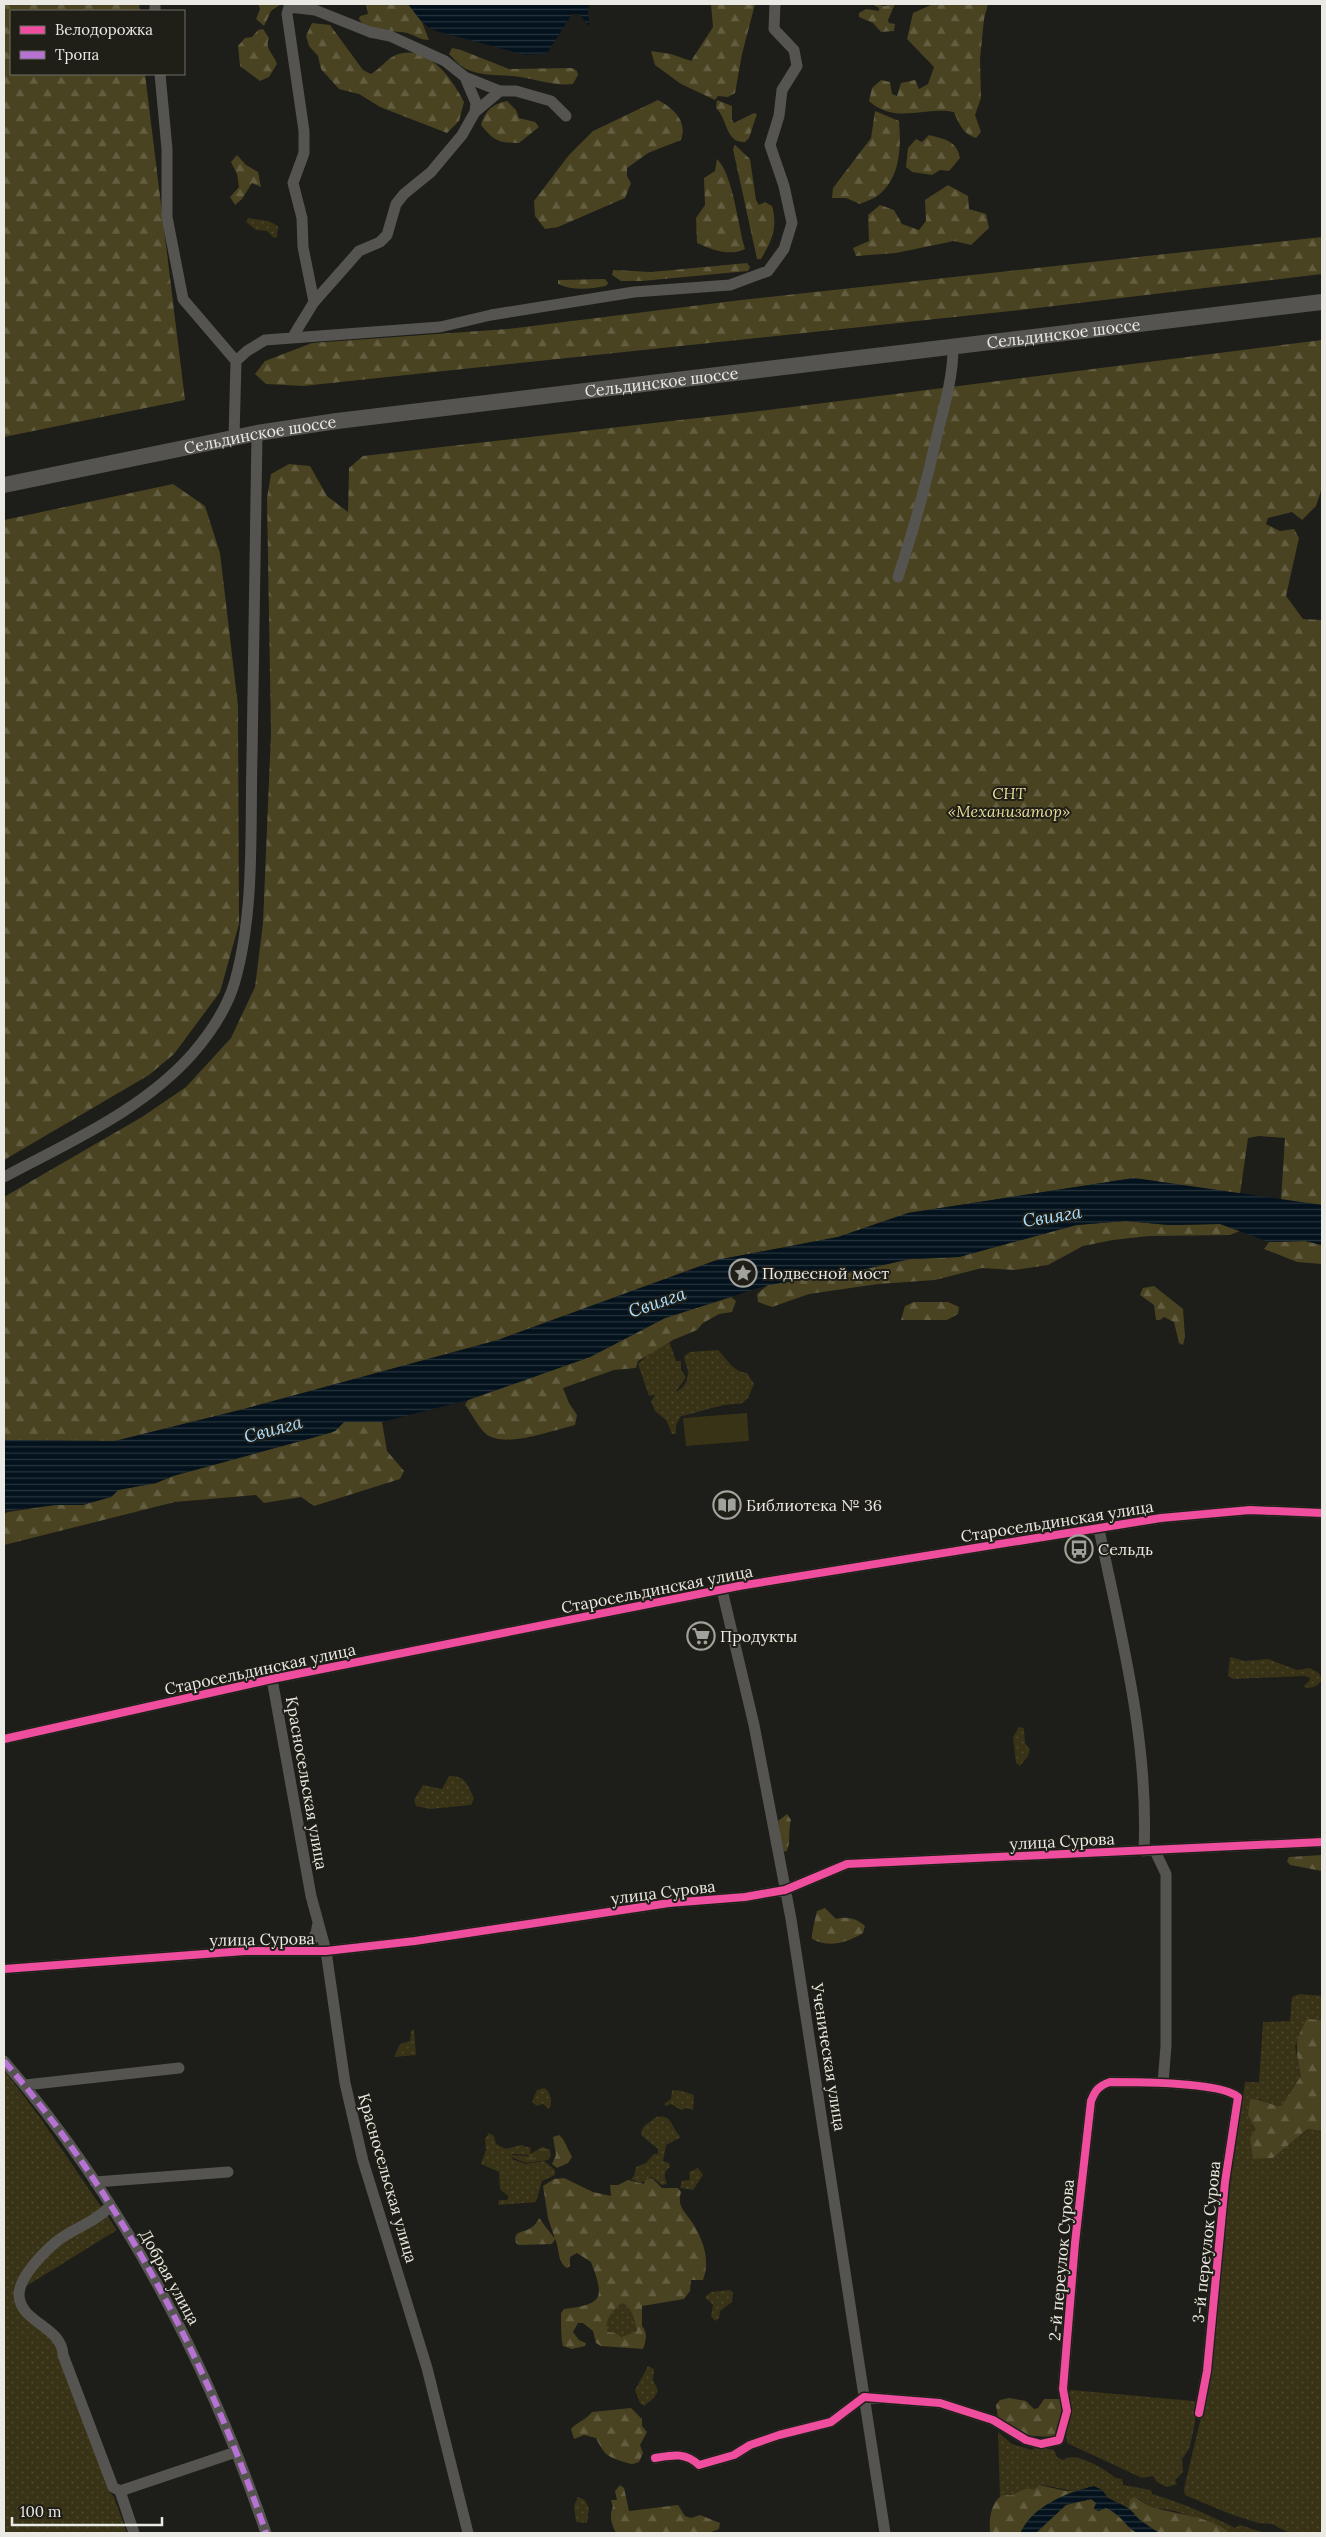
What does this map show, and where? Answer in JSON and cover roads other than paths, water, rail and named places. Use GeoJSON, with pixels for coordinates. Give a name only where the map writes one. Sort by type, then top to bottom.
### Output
{"type":"FeatureCollection","features":[{"type":"Feature","properties":{"kind":"main road","name":"Сельдинское шоссе"},"geometry":{"type":"LineString","coordinates":[[4,485],[257,433],[1322,302]]}},
{"type":"Feature","properties":{"kind":"street"},"geometry":{"type":"LineString","coordinates":[[236,361],[247,351],[265,340],[440,327],[491,315],[634,292],[730,285],[768,271],[784,249],[792,224],[784,186],[770,146],[779,116],[782,90],[797,66],[794,50],[774,29],[776,4]]}},
{"type":"Feature","properties":{"kind":"street"},"geometry":{"type":"LineString","coordinates":[[314,302],[303,247],[302,218],[293,183],[304,153],[304,131],[287,14],[290,7],[316,10],[370,32],[390,36],[445,61],[466,77],[500,91],[516,92],[551,101],[566,116]]}},
{"type":"Feature","properties":{"kind":"street"},"geometry":{"type":"LineString","coordinates":[[160,75],[166,149],[167,217],[183,299],[236,361],[234,438]]}},
{"type":"Feature","properties":{"kind":"street"},"geometry":{"type":"LineString","coordinates":[[466,77],[476,103],[475,112]]}},
{"type":"Feature","properties":{"kind":"street"},"geometry":{"type":"LineString","coordinates":[[292,338],[314,302],[359,251],[380,242],[386,235],[396,204],[404,194],[431,172],[448,154],[475,112],[500,91]]}},
{"type":"Feature","properties":{"kind":"street"},"geometry":{"type":"LineString","coordinates":[[898,577],[918,515],[942,414],[953,348]]}},
{"type":"Feature","properties":{"kind":"street"},"geometry":{"type":"LineString","coordinates":[[4,1177],[124,1110],[161,1084],[194,1052],[216,1022],[234,983],[242,950],[250,836],[257,433]]}},
{"type":"Feature","properties":{"kind":"street","name":"Старосельдинская улица"},"geometry":{"type":"LineString","coordinates":[[4,1739],[272,1679],[722,1590],[1206,1512],[1258,1510],[1322,1513]]}},
{"type":"Feature","properties":{"kind":"street"},"geometry":{"type":"LineString","coordinates":[[1100,1529],[1142,1750],[1150,1851],[1166,1874],[1166,2046],[1163,2083]]}},
{"type":"Feature","properties":{"kind":"street","name":"Ученическая улица"},"geometry":{"type":"LineString","coordinates":[[722,1590],[754,1725],[785,1890],[885,2533]]}},
{"type":"Feature","properties":{"kind":"street","name":"Красносельская улица"},"geometry":{"type":"LineString","coordinates":[[272,1679],[311,1896],[326,1951],[344,2083],[363,2161],[427,2368],[468,2533]]}},
{"type":"Feature","properties":{"kind":"street","name":"улица Сурова"},"geometry":{"type":"LineString","coordinates":[[4,1970],[245,1951],[326,1951],[424,1940],[669,1903],[745,1896],[785,1890],[847,1864],[1322,1842]]}},
{"type":"Feature","properties":{"kind":"street"},"geometry":{"type":"LineString","coordinates":[[306,1951],[316,1933],[318,1921]]}},
{"type":"Feature","properties":{"kind":"street","name":"Добрая улица"},"geometry":{"type":"LineString","coordinates":[[4,2061],[25,2085],[95,2182],[160,2286],[197,2361],[236,2452],[266,2533]]}},
{"type":"Feature","properties":{"kind":"street"},"geometry":{"type":"LineString","coordinates":[[25,2085],[179,2068]]}},
{"type":"Feature","properties":{"kind":"street","name":"2-й переулок Сурова"},"geometry":{"type":"LineString","coordinates":[[864,2397],[940,2403],[993,2420],[1026,2440],[1041,2444],[1059,2440],[1067,2411],[1063,2389],[1074,2253],[1091,2101],[1095,2091],[1102,2085],[1110,2082],[1163,2083]]}},
{"type":"Feature","properties":{"kind":"street","name":"3-й переулок Сурова"},"geometry":{"type":"LineString","coordinates":[[1163,2083],[1234,2093],[1238,2097],[1238,2107],[1229,2152],[1207,2371],[1199,2413]]}},
{"type":"Feature","properties":{"kind":"street"},"geometry":{"type":"LineString","coordinates":[[95,2182],[228,2172]]}},
{"type":"Feature","properties":{"kind":"street"},"geometry":{"type":"LineString","coordinates":[[110,2206],[101,2216],[56,2242],[28,2272],[21,2285],[19,2295],[22,2305],[28,2313],[57,2337],[62,2346],[63,2355],[113,2487],[120,2491],[134,2533]]}},
{"type":"Feature","properties":{"kind":"street"},"geometry":{"type":"LineString","coordinates":[[655,2458],[679,2454],[690,2456],[699,2465],[734,2455],[750,2445],[770,2438],[831,2422],[864,2397]]}},
{"type":"Feature","properties":{"kind":"street"},"geometry":{"type":"LineString","coordinates":[[120,2491],[236,2452]]}},
{"type":"Feature","properties":{"kind":"water"},"geometry":{"type":"Polygon","coordinates":[[[408,4],[589,4],[588,15],[590,24],[588,25],[579,14],[572,14],[547,53],[526,55],[433,30],[422,22],[408,4]]]}},
{"type":"Feature","properties":{"kind":"water","name":"Свияга"},"geometry":{"type":"Polygon","coordinates":[[[1134,1178],[1322,1205],[1322,1245],[1305,1241],[1269,1242],[1220,1224],[1169,1225],[1126,1221],[1076,1225],[959,1257],[910,1259],[852,1272],[768,1285],[665,1318],[590,1357],[468,1400],[382,1422],[344,1422],[335,1431],[326,1434],[173,1476],[156,1483],[118,1490],[111,1497],[82,1505],[55,1505],[4,1511],[4,1440],[115,1441],[240,1410],[498,1340],[717,1260],[838,1237],[908,1213],[1134,1178]]]}},
{"type":"Feature","properties":{"kind":"water"},"geometry":{"type":"Polygon","coordinates":[[[1094,2486],[1102,2490],[1108,2498],[1128,2508],[1140,2520],[1159,2533],[1146,2534],[1134,2531],[1120,2517],[1106,2508],[1098,2511],[1094,2509],[1096,2503],[1091,2499],[1066,2505],[1036,2533],[1020,2533],[1026,2523],[1042,2508],[1073,2492],[1094,2486]]]}},
{"type":"Feature","properties":{"kind":"place","name":"Подвесной мост"},"geometry":{"type":"Point","coordinates":[743,1273]}},
{"type":"Feature","properties":{"kind":"place","name":"Библиотека № 36"},"geometry":{"type":"Point","coordinates":[727,1505]}},
{"type":"Feature","properties":{"kind":"place","name":"Сельдь"},"geometry":{"type":"Point","coordinates":[1079,1549]}},
{"type":"Feature","properties":{"kind":"place","name":"Продукты"},"geometry":{"type":"Point","coordinates":[701,1636]}},
{"type":"Feature","properties":{"kind":"park label","name":"СНТ «Механизатор»"},"geometry":{"type":"Point","coordinates":[1009,802]}}]}
